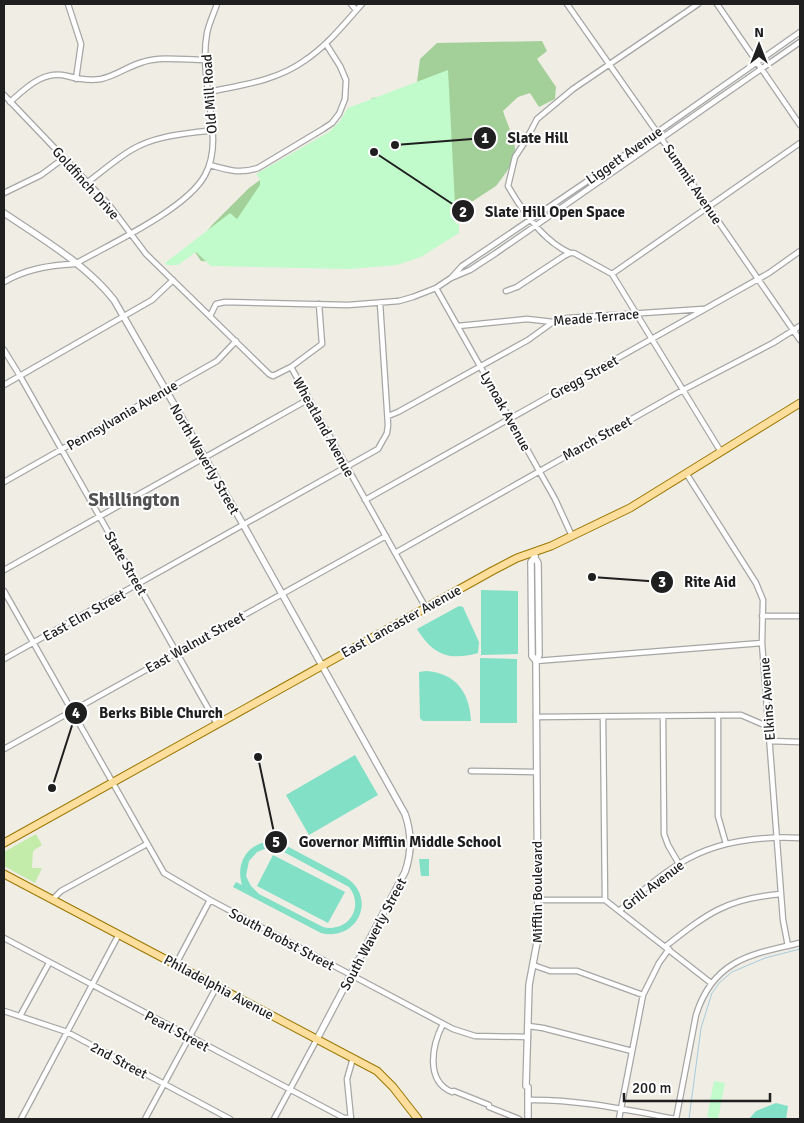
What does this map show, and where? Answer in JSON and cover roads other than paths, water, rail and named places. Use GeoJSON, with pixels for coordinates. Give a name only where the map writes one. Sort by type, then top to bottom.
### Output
{"type":"FeatureCollection","features":[{"type":"Feature","properties":{"kind":"main road","name":"East Lancaster Avenue"},"geometry":{"type":"LineString","coordinates":[[4,843],[517,558],[535,555],[630,508],[800,403]]}},
{"type":"Feature","properties":{"kind":"main road","name":"Philadelphia Avenue"},"geometry":{"type":"LineString","coordinates":[[4,874],[377,1071],[385,1078],[418,1119]]}},
{"type":"Feature","properties":{"kind":"street"},"geometry":{"type":"LineString","coordinates":[[68,4],[81,44],[76,79]]}},
{"type":"Feature","properties":{"kind":"street","name":"Old Mill Road"},"geometry":{"type":"LineString","coordinates":[[75,264],[178,205],[190,195],[205,176],[210,165],[213,130],[204,60],[207,32],[217,4]]}},
{"type":"Feature","properties":{"kind":"street"},"geometry":{"type":"LineString","coordinates":[[351,4],[356,10]]}},
{"type":"Feature","properties":{"kind":"street"},"geometry":{"type":"LineString","coordinates":[[208,92],[266,79],[284,73],[305,61],[326,44],[362,4]]}},
{"type":"Feature","properties":{"kind":"street"},"geometry":{"type":"LineString","coordinates":[[570,253],[554,244],[536,225],[508,186],[515,157],[537,119],[566,94],[698,4]]}},
{"type":"Feature","properties":{"kind":"street"},"geometry":{"type":"LineString","coordinates":[[717,4],[800,125]]}},
{"type":"Feature","properties":{"kind":"street","name":"Summit Avenue"},"geometry":{"type":"LineString","coordinates":[[569,5],[800,340]]}},
{"type":"Feature","properties":{"kind":"street","name":"Liggett Avenue"},"geometry":{"type":"LineString","coordinates":[[451,278],[462,266],[800,32]]}},
{"type":"Feature","properties":{"kind":"street","name":"Liggett Avenue"},"geometry":{"type":"LineString","coordinates":[[451,278],[470,270],[800,42]]}},
{"type":"Feature","properties":{"kind":"street"},"geometry":{"type":"LineString","coordinates":[[210,165],[236,172],[258,168],[332,124],[343,107],[346,86],[343,72],[326,44]]}},
{"type":"Feature","properties":{"kind":"street"},"geometry":{"type":"LineString","coordinates":[[10,102],[34,82],[44,77],[64,76],[93,80],[106,78],[150,60],[204,60]]}},
{"type":"Feature","properties":{"kind":"street","name":"Goldfinch Drive"},"geometry":{"type":"LineString","coordinates":[[4,95],[110,206],[129,234],[146,254],[188,294]]}},
{"type":"Feature","properties":{"kind":"street"},"geometry":{"type":"LineString","coordinates":[[88,182],[123,155],[140,145],[164,138],[213,130]]}},
{"type":"Feature","properties":{"kind":"street"},"geometry":{"type":"LineString","coordinates":[[612,274],[800,143]]}},
{"type":"Feature","properties":{"kind":"street"},"geometry":{"type":"LineString","coordinates":[[4,193],[41,175],[64,158]]}},
{"type":"Feature","properties":{"kind":"street","name":"North Waverly Street"},"geometry":{"type":"LineString","coordinates":[[4,213],[59,250],[105,288],[124,317],[322,665]]}},
{"type":"Feature","properties":{"kind":"street","name":"Gregg Street"},"geometry":{"type":"LineString","coordinates":[[365,500],[758,279],[800,251]]}},
{"type":"Feature","properties":{"kind":"street"},"geometry":{"type":"LineString","coordinates":[[506,291],[516,287],[564,256],[574,252],[612,274],[721,452]]}},
{"type":"Feature","properties":{"kind":"street"},"geometry":{"type":"LineString","coordinates":[[4,282],[23,273],[43,267],[58,264],[75,264]]}},
{"type":"Feature","properties":{"kind":"street"},"geometry":{"type":"LineString","coordinates":[[210,316],[216,304],[224,302],[380,303],[413,297],[436,288],[451,278]]}},
{"type":"Feature","properties":{"kind":"street"},"geometry":{"type":"LineString","coordinates":[[4,385],[152,300],[173,280]]}},
{"type":"Feature","properties":{"kind":"street","name":"Lynoak Avenue"},"geometry":{"type":"LineString","coordinates":[[436,288],[540,470],[572,536]]}},
{"type":"Feature","properties":{"kind":"street","name":"Wheatland Avenue"},"geometry":{"type":"LineString","coordinates":[[188,294],[266,371],[273,376],[290,367],[426,608]]}},
{"type":"Feature","properties":{"kind":"street","name":"East Elm Street"},"geometry":{"type":"LineString","coordinates":[[4,660],[378,449],[387,433],[388,416],[380,303]]}},
{"type":"Feature","properties":{"kind":"street"},"geometry":{"type":"LineString","coordinates":[[290,367],[322,344],[319,304]]}},
{"type":"Feature","properties":{"kind":"street","name":"Meade Terrace"},"geometry":{"type":"LineString","coordinates":[[458,326],[527,319],[553,322],[568,318],[704,309]]}},
{"type":"Feature","properties":{"kind":"street"},"geometry":{"type":"LineString","coordinates":[[388,416],[528,340],[553,322]]}},
{"type":"Feature","properties":{"kind":"street","name":"March Street"},"geometry":{"type":"LineString","coordinates":[[395,553],[540,470],[800,326]]}},
{"type":"Feature","properties":{"kind":"street","name":"Pennsylvania Avenue"},"geometry":{"type":"LineString","coordinates":[[4,482],[218,361],[236,341]]}},
{"type":"Feature","properties":{"kind":"street","name":"State Street"},"geometry":{"type":"LineString","coordinates":[[4,350],[139,584],[217,724]]}},
{"type":"Feature","properties":{"kind":"street"},"geometry":{"type":"LineString","coordinates":[[4,570],[309,399]]}},
{"type":"Feature","properties":{"kind":"street","name":"Elkins Avenue"},"geometry":{"type":"LineString","coordinates":[[686,473],[756,583],[763,600],[762,643],[782,920],[788,946]]}},
{"type":"Feature","properties":{"kind":"street","name":"East Walnut Street"},"geometry":{"type":"LineString","coordinates":[[4,749],[386,536]]}},
{"type":"Feature","properties":{"kind":"street","name":"Mifflin Boulevard"},"geometry":{"type":"LineString","coordinates":[[528,1119],[528,1087],[526,1086],[529,985],[538,937],[536,661],[539,655],[538,563],[535,555]]}},
{"type":"Feature","properties":{"kind":"street","name":"South Brobst Street"},"geometry":{"type":"LineString","coordinates":[[4,591],[164,873],[351,976],[459,1032],[471,1035],[528,1037]]}},
{"type":"Feature","properties":{"kind":"street"},"geometry":{"type":"LineString","coordinates":[[762,616],[800,616]]}},
{"type":"Feature","properties":{"kind":"street"},"geometry":{"type":"LineString","coordinates":[[536,661],[762,643]]}},
{"type":"Feature","properties":{"kind":"street","name":"South Waverly Street"},"geometry":{"type":"LineString","coordinates":[[317,1039],[406,872],[410,853],[408,823],[401,806],[322,665]]}},
{"type":"Feature","properties":{"kind":"street"},"geometry":{"type":"LineString","coordinates":[[718,715],[718,816],[726,844]]}},
{"type":"Feature","properties":{"kind":"street"},"geometry":{"type":"LineString","coordinates":[[536,717],[740,715],[769,727]]}},
{"type":"Feature","properties":{"kind":"street"},"geometry":{"type":"LineString","coordinates":[[663,716],[664,834],[679,864]]}},
{"type":"Feature","properties":{"kind":"street"},"geometry":{"type":"LineString","coordinates":[[603,717],[605,900]]}},
{"type":"Feature","properties":{"kind":"street"},"geometry":{"type":"LineString","coordinates":[[770,741],[800,742]]}},
{"type":"Feature","properties":{"kind":"street"},"geometry":{"type":"LineString","coordinates":[[471,771],[536,772]]}},
{"type":"Feature","properties":{"kind":"street","name":"Grill Avenue"},"geometry":{"type":"LineString","coordinates":[[537,900],[605,900],[619,911],[679,864],[726,844],[756,838],[800,838]]}},
{"type":"Feature","properties":{"kind":"street"},"geometry":{"type":"LineString","coordinates":[[54,899],[61,891],[147,844]]}},
{"type":"Feature","properties":{"kind":"street"},"geometry":{"type":"LineString","coordinates":[[619,1119],[643,995],[667,948],[694,924],[718,908],[747,898],[781,894]]}},
{"type":"Feature","properties":{"kind":"street"},"geometry":{"type":"LineString","coordinates":[[176,964],[210,900]]}},
{"type":"Feature","properties":{"kind":"street"},"geometry":{"type":"LineString","coordinates":[[619,911],[711,983]]}},
{"type":"Feature","properties":{"kind":"street"},"geometry":{"type":"LineString","coordinates":[[20,1119],[119,934]]}},
{"type":"Feature","properties":{"kind":"street","name":"Pearl Street"},"geometry":{"type":"LineString","coordinates":[[4,938],[290,1090],[344,1118],[351,1119]]}},
{"type":"Feature","properties":{"kind":"street"},"geometry":{"type":"LineString","coordinates":[[528,1100],[621,1109],[676,1119],[696,1014],[711,983],[728,967],[742,959],[763,951],[800,943]]}},
{"type":"Feature","properties":{"kind":"street"},"geometry":{"type":"LineString","coordinates":[[20,1016],[49,963]]}},
{"type":"Feature","properties":{"kind":"street"},"geometry":{"type":"LineString","coordinates":[[533,965],[550,971],[577,971],[643,995]]}},
{"type":"Feature","properties":{"kind":"street"},"geometry":{"type":"LineString","coordinates":[[145,1119],[217,986]]}},
{"type":"Feature","properties":{"kind":"street","name":"2nd Street"},"geometry":{"type":"LineString","coordinates":[[4,1010],[67,1032],[230,1119]]}},
{"type":"Feature","properties":{"kind":"street"},"geometry":{"type":"LineString","coordinates":[[443,1024],[436,1037],[434,1052],[434,1073],[441,1086],[519,1119]]}},
{"type":"Feature","properties":{"kind":"street"},"geometry":{"type":"LineString","coordinates":[[528,1026],[543,1028],[632,1051]]}},
{"type":"Feature","properties":{"kind":"street"},"geometry":{"type":"LineString","coordinates":[[274,1119],[317,1039]]}},
{"type":"Feature","properties":{"kind":"street"},"geometry":{"type":"LineString","coordinates":[[351,1119],[348,1079],[353,1058]]}},
{"type":"Feature","properties":{"kind":"waterway"},"geometry":{"type":"LineString","coordinates":[[689,1119],[701,1028],[712,993],[720,982],[732,972],[765,958],[800,949]]}},
{"type":"Feature","properties":{"kind":"place","name":"Slate Hill"},"geometry":{"type":"Point","coordinates":[395,145]}},
{"type":"Feature","properties":{"kind":"place","name":"Slate Hill Open Space"},"geometry":{"type":"Point","coordinates":[374,152]}},
{"type":"Feature","properties":{"kind":"place","name":"Rite Aid"},"geometry":{"type":"Point","coordinates":[592,577]}},
{"type":"Feature","properties":{"kind":"place","name":"Governor Mifflin Middle School"},"geometry":{"type":"Point","coordinates":[258,757]}},
{"type":"Feature","properties":{"kind":"place","name":"Berks Bible Church"},"geometry":{"type":"Point","coordinates":[52,788]}},
{"type":"Feature","properties":{"kind":"district","name":"Shillington"},"geometry":{"type":"Point","coordinates":[134,499]}}]}
